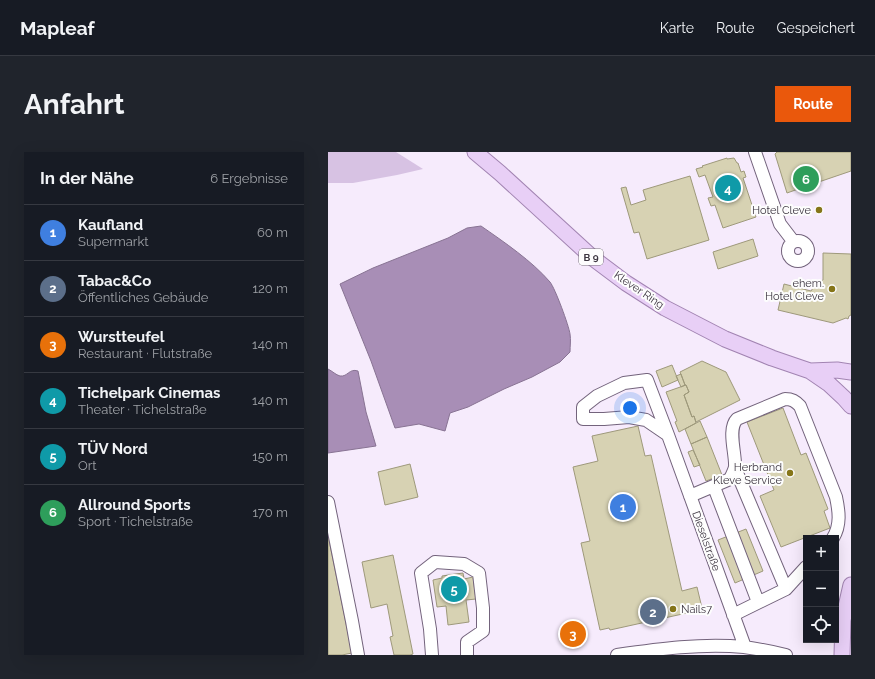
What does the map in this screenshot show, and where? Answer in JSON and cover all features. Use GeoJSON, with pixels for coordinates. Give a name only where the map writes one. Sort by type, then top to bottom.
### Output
{"type":"FeatureCollection","features":[{"type":"Feature","properties":{"kind":"main road","name":"Klever Ring"},"geometry":{"type":"LineString","coordinates":[[475,152],[594,259],[626,283],[665,308],[725,339],[772,358],[810,371],[829,384],[851,406]]}},
{"type":"Feature","properties":{"kind":"main road","name":"Klever Ring"},"geometry":{"type":"LineString","coordinates":[[810,371],[846,369]]}},
{"type":"Feature","properties":{"kind":"main road","name":"Klever Ring"},"geometry":{"type":"LineString","coordinates":[[829,384],[851,389]]}},
{"type":"Feature","properties":{"kind":"main road"},"geometry":{"type":"LineString","coordinates":[[842,655],[843,620],[851,585]]}},
{"type":"Feature","properties":{"kind":"main road"},"geometry":{"type":"LineString","coordinates":[[845,655],[851,642]]}},
{"type":"Feature","properties":{"kind":"street"},"geometry":{"type":"LineString","coordinates":[[755,152],[780,224],[793,241]]}},
{"type":"Feature","properties":{"kind":"street","name":"Dieselstraße"},"geometry":{"type":"LineString","coordinates":[[668,435],[646,420],[629,417],[583,419],[582,408],[597,396],[624,383],[647,380],[668,435],[733,615],[747,650]]}},
{"type":"Feature","properties":{"kind":"street"},"geometry":{"type":"LineString","coordinates":[[786,589],[735,468],[732,431],[734,422],[737,419],[785,399],[791,399],[800,406],[836,497],[839,512],[838,527],[834,535]]}},
{"type":"Feature","properties":{"kind":"street"},"geometry":{"type":"LineString","coordinates":[[690,496],[730,479],[735,468]]}},
{"type":"Feature","properties":{"kind":"street"},"geometry":{"type":"LineString","coordinates":[[714,487],[758,602]]}},
{"type":"Feature","properties":{"kind":"street"},"geometry":{"type":"LineString","coordinates":[[328,502],[358,655]]}},
{"type":"Feature","properties":{"kind":"street"},"geometry":{"type":"LineString","coordinates":[[432,655],[430,630],[421,573],[435,562],[464,564],[478,573],[483,608],[483,631],[467,642],[467,655]]}},
{"type":"Feature","properties":{"kind":"street"},"geometry":{"type":"LineString","coordinates":[[733,615],[786,589],[803,570]]}},
{"type":"Feature","properties":{"kind":"street"},"geometry":{"type":"LineString","coordinates":[[617,655],[645,653],[667,648],[712,646],[786,655]]}},
{"type":"Feature","properties":{"kind":"shaded area"},"geometry":{"type":"Polygon","coordinates":[[[328,152],[396,152],[423,169],[353,183],[328,183],[328,152]]]}},
{"type":"Feature","properties":{"kind":"shaded area"},"geometry":{"type":"Polygon","coordinates":[[[481,226],[526,259],[550,282],[565,316],[569,330],[570,352],[560,362],[532,377],[468,407],[450,413],[445,431],[419,424],[395,428],[371,361],[340,284],[373,268],[448,238],[467,228],[481,226]]]}},
{"type":"Feature","properties":{"kind":"shaded area"},"geometry":{"type":"Polygon","coordinates":[[[328,369],[340,376],[355,370],[358,371],[366,412],[376,446],[328,453],[328,369]]]}},
{"type":"Feature","properties":{"kind":"building"},"geometry":{"type":"Polygon","coordinates":[[[777,152],[851,152],[851,171],[807,186],[807,189],[805,190],[802,190],[801,188],[787,193],[775,154],[777,152]]]}},
{"type":"Feature","properties":{"kind":"building"},"geometry":{"type":"Polygon","coordinates":[[[727,158],[734,158],[738,163],[741,172],[744,171],[746,177],[743,178],[756,217],[723,228],[715,205],[711,206],[708,198],[713,197],[705,175],[699,177],[696,169],[727,158]]]}},
{"type":"Feature","properties":{"kind":"building"},"geometry":{"type":"Polygon","coordinates":[[[690,176],[709,240],[647,259],[639,232],[634,233],[621,188],[626,187],[631,205],[646,200],[643,190],[690,176]]]}},
{"type":"Feature","properties":{"kind":"building"},"geometry":{"type":"Polygon","coordinates":[[[753,239],[758,256],[718,269],[713,252],[753,239]]]}},
{"type":"Feature","properties":{"kind":"building","name":"ehem. Hotel Cleve"},"geometry":{"type":"Polygon","coordinates":[[[823,253],[851,254],[851,315],[848,319],[846,318],[833,323],[778,310],[784,284],[811,291],[815,285],[823,280],[823,253]]]}},
{"type":"Feature","properties":{"kind":"building"},"geometry":{"type":"Polygon","coordinates":[[[702,361],[726,372],[740,400],[696,422],[694,416],[692,417],[684,395],[689,392],[680,372],[702,361]]]}},
{"type":"Feature","properties":{"kind":"building"},"geometry":{"type":"Polygon","coordinates":[[[672,365],[678,380],[662,387],[656,371],[672,365]]]}},
{"type":"Feature","properties":{"kind":"building"},"geometry":{"type":"Polygon","coordinates":[[[681,374],[685,385],[681,387],[676,376],[681,374]]]}},
{"type":"Feature","properties":{"kind":"building"},"geometry":{"type":"Polygon","coordinates":[[[686,385],[689,392],[684,395],[692,417],[694,416],[696,423],[679,432],[675,422],[677,421],[666,392],[686,385]]]}},
{"type":"Feature","properties":{"kind":"building","name":"Herbrand Kleve Service"},"geometry":{"type":"Polygon","coordinates":[[[783,408],[801,455],[806,453],[828,509],[824,511],[830,528],[812,535],[803,535],[803,538],[781,547],[760,496],[774,490],[747,422],[783,408]]]}},
{"type":"Feature","properties":{"kind":"building"},"geometry":{"type":"Polygon","coordinates":[[[700,421],[707,437],[691,444],[685,429],[700,421]]]}},
{"type":"Feature","properties":{"kind":"building"},"geometry":{"type":"Polygon","coordinates":[[[638,426],[645,456],[651,455],[682,591],[697,587],[702,608],[686,611],[687,613],[610,630],[609,628],[600,630],[581,543],[590,541],[573,467],[598,461],[592,436],[638,426]]]}},
{"type":"Feature","properties":{"kind":"building"},"geometry":{"type":"Polygon","coordinates":[[[707,437],[722,475],[706,481],[691,444],[707,437]]]}},
{"type":"Feature","properties":{"kind":"building"},"geometry":{"type":"Polygon","coordinates":[[[693,450],[700,465],[694,467],[688,452],[693,450]]]}},
{"type":"Feature","properties":{"kind":"building"},"geometry":{"type":"Polygon","coordinates":[[[410,464],[418,497],[385,505],[378,472],[410,464]]]}},
{"type":"Feature","properties":{"kind":"building"},"geometry":{"type":"Polygon","coordinates":[[[746,529],[763,571],[735,583],[718,540],[746,529]]]}},
{"type":"Feature","properties":{"kind":"building"},"geometry":{"type":"Polygon","coordinates":[[[328,535],[352,653],[342,655],[328,655],[328,535]]]}},
{"type":"Feature","properties":{"kind":"building"},"geometry":{"type":"Polygon","coordinates":[[[393,555],[413,654],[410,655],[394,655],[390,637],[393,636],[387,604],[371,608],[362,562],[393,555]]]}},
{"type":"Feature","properties":{"kind":"building"},"geometry":{"type":"Polygon","coordinates":[[[463,573],[464,579],[473,577],[476,599],[466,600],[469,622],[448,625],[446,606],[437,607],[433,580],[442,578],[442,576],[463,573]]]}},
{"type":"Feature","properties":{"kind":"place","name":"Allround Sports"},"geometry":{"type":"Point","coordinates":[806,179]}},
{"type":"Feature","properties":{"kind":"place","name":"Tichelpark Cinemas"},"geometry":{"type":"Point","coordinates":[728,188]}},
{"type":"Feature","properties":{"kind":"place","name":"Hotel Cleve"},"geometry":{"type":"Point","coordinates":[819,210]}},
{"type":"Feature","properties":{"kind":"place","name":"ehem. Hotel Cleve"},"geometry":{"type":"Point","coordinates":[832,289]}},
{"type":"Feature","properties":{"kind":"place","name":"Herbrand Kleve Service"},"geometry":{"type":"Point","coordinates":[790,473]}},
{"type":"Feature","properties":{"kind":"place","name":"Kaufland"},"geometry":{"type":"Point","coordinates":[623,507]}},
{"type":"Feature","properties":{"kind":"place","name":"TÜV Nord"},"geometry":{"type":"Point","coordinates":[454,589]}},
{"type":"Feature","properties":{"kind":"place","name":"Nails7"},"geometry":{"type":"Point","coordinates":[673,609]}},
{"type":"Feature","properties":{"kind":"place","name":"Tabac&Co"},"geometry":{"type":"Point","coordinates":[653,612]}},
{"type":"Feature","properties":{"kind":"place","name":"Wurstteufel"},"geometry":{"type":"Point","coordinates":[573,634]}}]}
